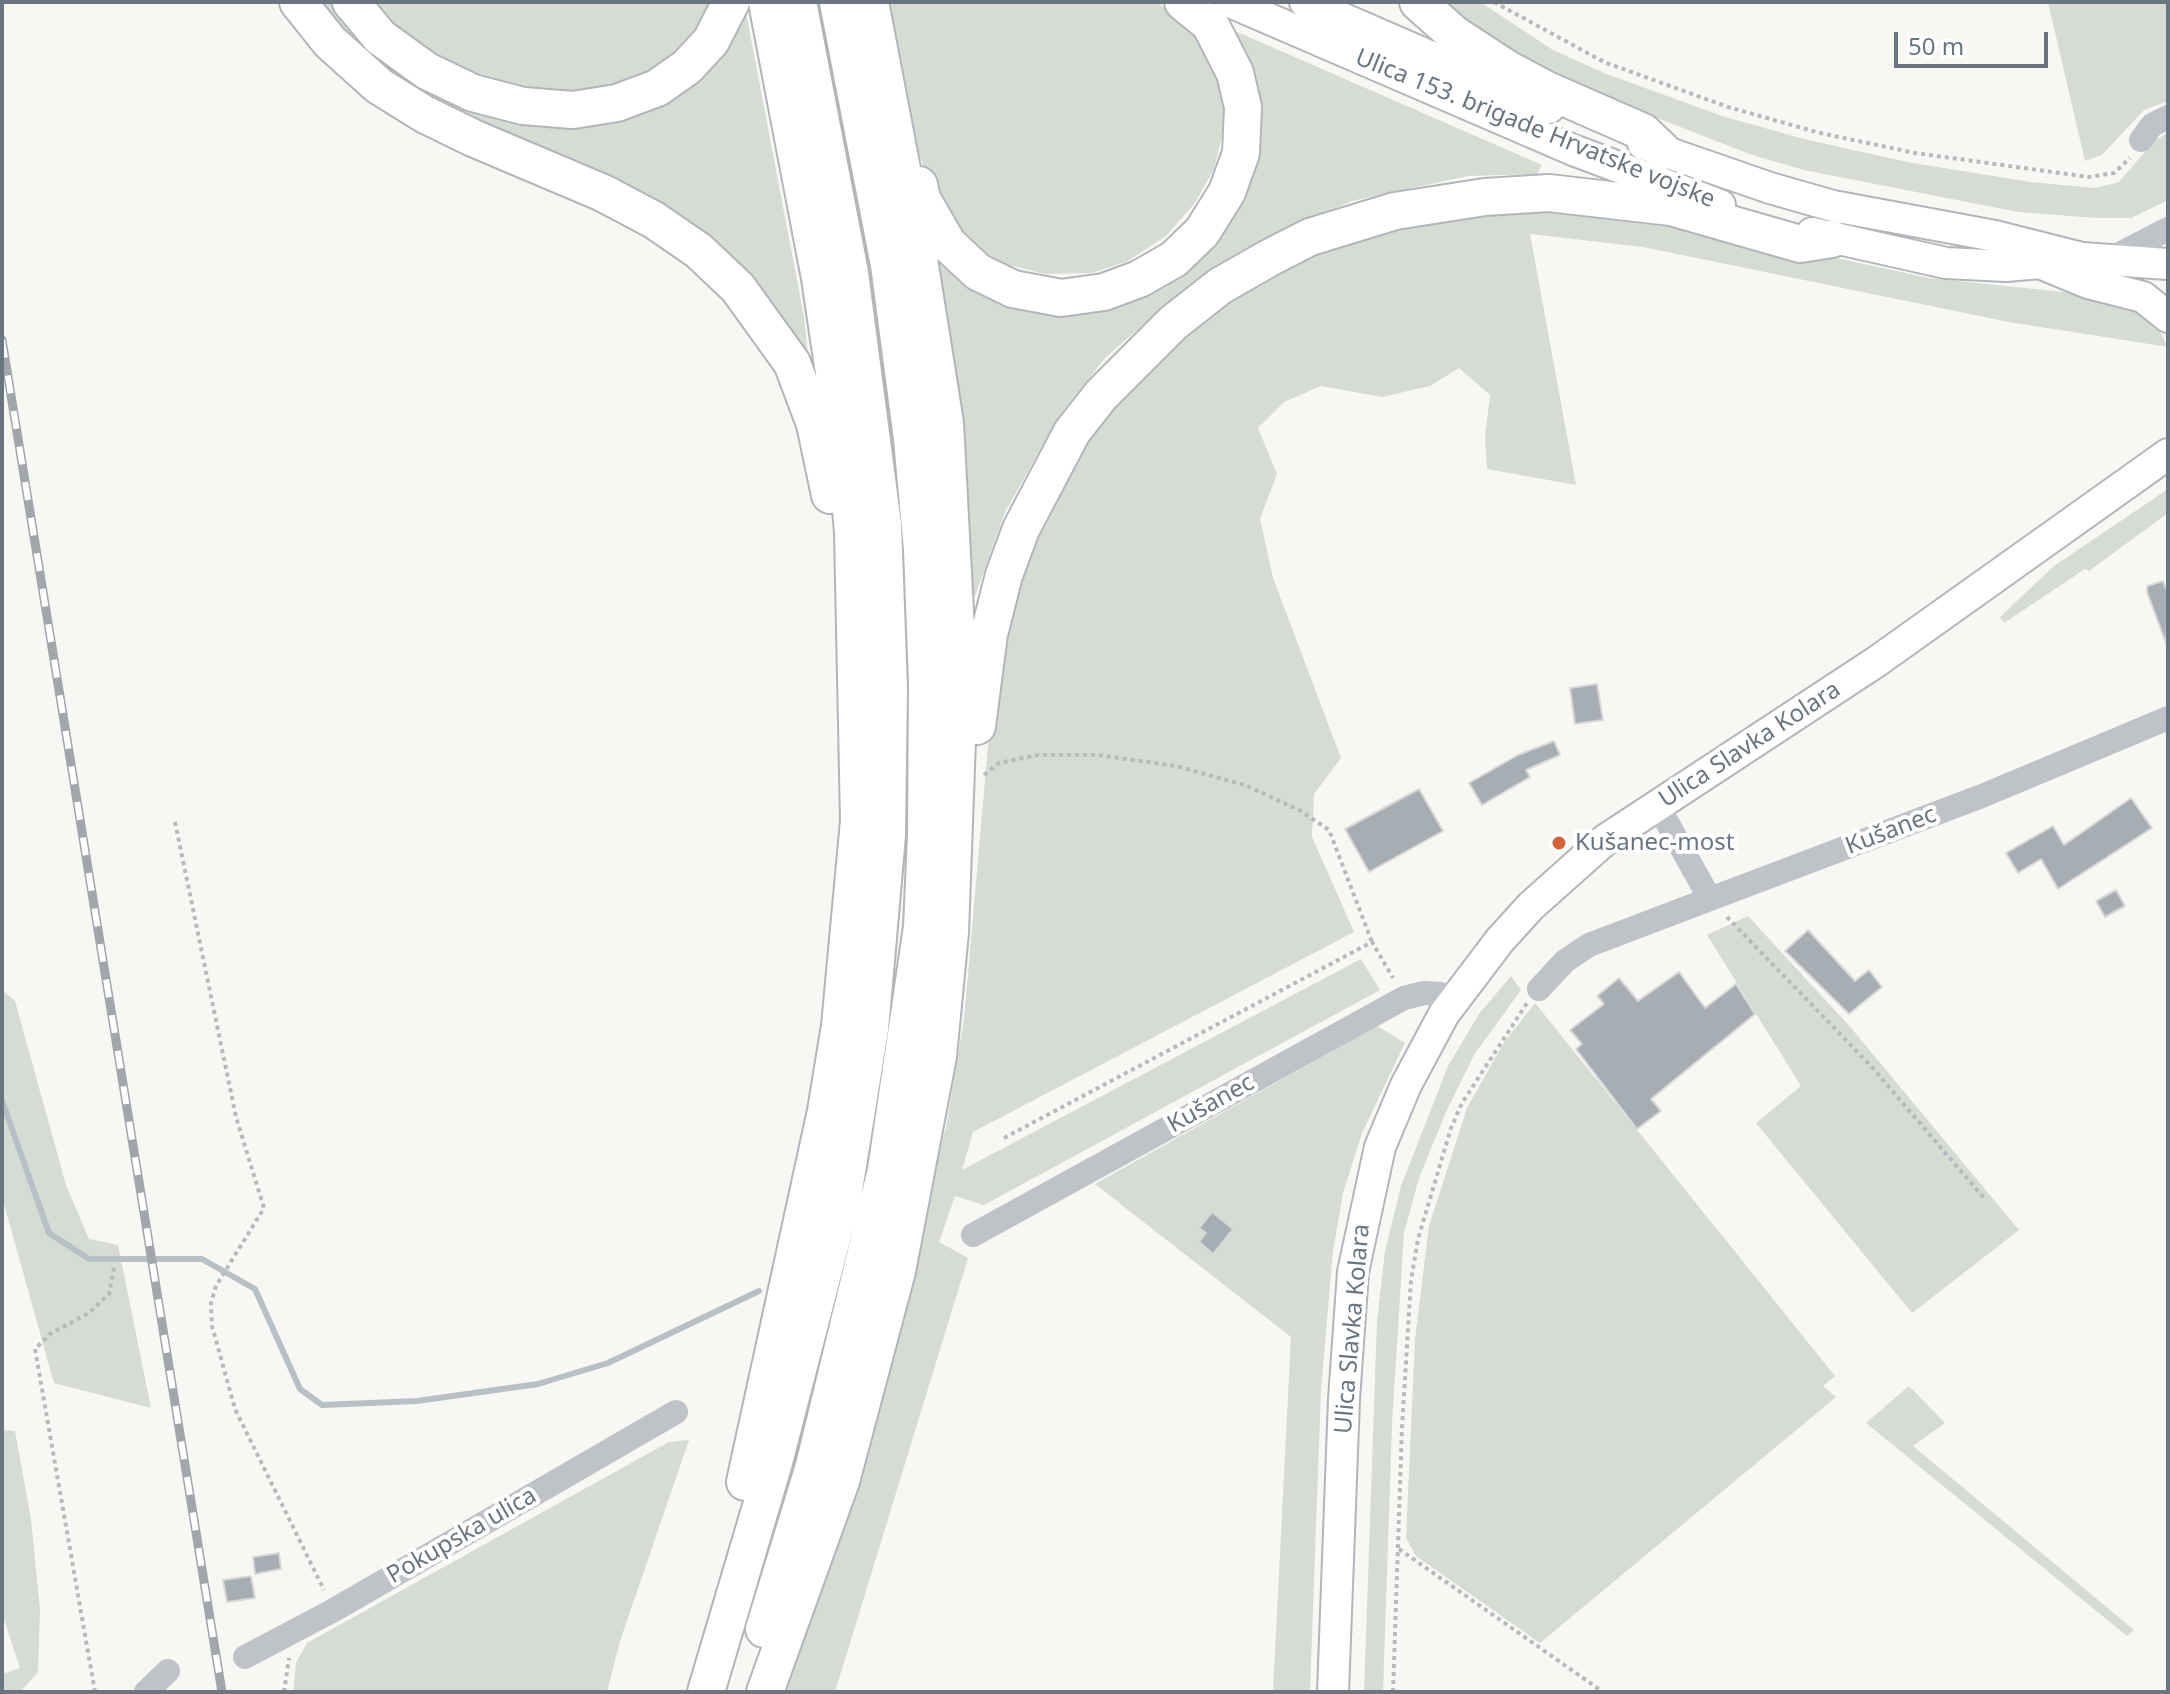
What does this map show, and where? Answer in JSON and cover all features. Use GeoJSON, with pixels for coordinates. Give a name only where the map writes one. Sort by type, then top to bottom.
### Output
{"type":"FeatureCollection","features":[{"type":"Feature","properties":{"kind":"highway"},"geometry":{"type":"LineString","coordinates":[[298,2],[330,42],[379,86],[473,138],[603,193],[654,220],[699,251],[738,288],[792,363],[815,424],[832,505],[840,656],[846,696],[854,721]]}},
{"type":"Feature","properties":{"kind":"highway"},"geometry":{"type":"LineString","coordinates":[[351,2],[380,37],[427,71],[473,93],[523,106],[573,110],[617,103],[667,81],[687,67],[711,41],[731,2]]}},
{"type":"Feature","properties":{"kind":"highway"},"geometry":{"type":"LineString","coordinates":[[724,1632],[716,1597],[811,1191],[840,1026],[859,821],[854,721],[853,532],[846,454],[820,278],[767,2]]}},
{"type":"Feature","properties":{"kind":"highway"},"geometry":{"type":"LineString","coordinates":[[706,1692],[781,1436],[843,1196],[870,1029],[887,835],[889,688],[883,525],[850,273],[798,2]]}},
{"type":"Feature","properties":{"kind":"highway"},"geometry":{"type":"LineString","coordinates":[[860,3],[885,26],[922,199],[948,244],[978,272],[1013,289],[1061,298],[1104,292],[1139,279],[1174,259],[1202,232],[1227,192],[1241,153],[1240,96],[1235,73],[1210,24],[1183,2]]}},
{"type":"Feature","properties":{"kind":"highway"},"geometry":{"type":"LineString","coordinates":[[1418,2],[1454,34],[1506,68],[1547,90],[1643,132],[1663,151]]}},
{"type":"Feature","properties":{"kind":"highway"},"geometry":{"type":"LineString","coordinates":[[765,1692],[841,1481],[897,1271],[938,1056],[950,932],[959,686],[945,423],[918,253],[860,3]]}},
{"type":"Feature","properties":{"kind":"highway"},"geometry":{"type":"LineString","coordinates":[[745,1692],[814,1466],[861,1283],[886,1170],[922,927],[927,682],[920,534],[860,3]]}},
{"type":"Feature","properties":{"kind":"highway"},"geometry":{"type":"LineString","coordinates":[[950,932],[963,910],[970,787],[989,634],[1008,564],[1044,482],[1072,432],[1101,395],[1173,323],[1220,286],[1310,237],[1358,221],[1485,197],[1549,193],[1609,199],[1671,207],[1800,244],[1832,239]]}},
{"type":"Feature","properties":{"kind":"main road","name":"Ulica 153. brigade Hrvatske vojske"},"geometry":{"type":"LineString","coordinates":[[1230,2],[1586,155],[1739,212],[1832,239],[1946,263],[1980,266],[2094,259]]}},
{"type":"Feature","properties":{"kind":"main road","name":"Ulica 153. brigade Hrvatske vojske"},"geometry":{"type":"LineString","coordinates":[[1305,2],[1577,120],[1833,206],[1995,236],[2094,259],[2168,264]]}},
{"type":"Feature","properties":{"kind":"main road"},"geometry":{"type":"LineString","coordinates":[[2042,264],[2088,283],[2143,297],[2168,317]]}},
{"type":"Feature","properties":{"kind":"main road","name":"Ulica Slavka Kolara"},"geometry":{"type":"LineString","coordinates":[[1333,1692],[1344,1399],[1353,1272],[1380,1147],[1406,1085],[1453,1000],[1531,906],[1605,840],[1876,662],[2158,461],[2168,432]]}},
{"type":"Feature","properties":{"kind":"street"},"geometry":{"type":"LineString","coordinates":[[2141,140],[2152,125],[2168,117]]}},
{"type":"Feature","properties":{"kind":"street"},"geometry":{"type":"LineString","coordinates":[[2094,259],[2168,229]]}},
{"type":"Feature","properties":{"kind":"street","name":"Kušanec"},"geometry":{"type":"LineString","coordinates":[[1710,899],[1982,796],[2168,719]]}},
{"type":"Feature","properties":{"kind":"street"},"geometry":{"type":"LineString","coordinates":[[1539,989],[1565,961],[1589,945],[1710,899],[1658,806]]}},
{"type":"Feature","properties":{"kind":"street","name":"Kušanec"},"geometry":{"type":"LineString","coordinates":[[973,1235],[1404,998],[1424,993],[1441,994],[1453,1000]]}},
{"type":"Feature","properties":{"kind":"street","name":"Pokupska ulica"},"geometry":{"type":"LineString","coordinates":[[245,1657],[334,1610],[676,1412]]}},
{"type":"Feature","properties":{"kind":"street"},"geometry":{"type":"LineString","coordinates":[[146,1692],[168,1671]]}},
{"type":"Feature","properties":{"kind":"path"},"geometry":{"type":"LineString","coordinates":[[1494,2],[1604,62],[1728,107],[1820,133],[1915,153],[2089,177],[2114,173],[2141,140]]}},
{"type":"Feature","properties":{"kind":"path"},"geometry":{"type":"LineString","coordinates":[[970,787],[999,763],[1038,755],[1083,755],[1176,766],[1245,785],[1301,811],[1329,830],[1372,942],[1404,998]]}},
{"type":"Feature","properties":{"kind":"path"},"geometry":{"type":"LineString","coordinates":[[175,822],[236,1117],[264,1208],[216,1286],[211,1303],[212,1326],[235,1409],[334,1610]]}},
{"type":"Feature","properties":{"kind":"path"},"geometry":{"type":"LineString","coordinates":[[1710,899],[1871,1066],[1984,1198]]}},
{"type":"Feature","properties":{"kind":"path"},"geometry":{"type":"LineString","coordinates":[[1004,1138],[1372,942]]}},
{"type":"Feature","properties":{"kind":"path"},"geometry":{"type":"LineString","coordinates":[[1393,1692],[1408,1325],[1411,1280],[1425,1211],[1462,1103],[1500,1042],[1539,989]]}},
{"type":"Feature","properties":{"kind":"path"},"geometry":{"type":"LineString","coordinates":[[95,1692],[35,1349],[50,1334],[89,1313],[109,1294],[114,1268]]}},
{"type":"Feature","properties":{"kind":"path"},"geometry":{"type":"LineString","coordinates":[[1399,1549],[1603,1692]]}},
{"type":"Feature","properties":{"kind":"path"},"geometry":{"type":"LineString","coordinates":[[284,1692],[291,1632]]}},
{"type":"Feature","properties":{"kind":"shaded area"},"geometry":{"type":"Polygon","coordinates":[[[318,2],[335,2],[408,72],[627,109],[744,2],[804,317],[810,374],[725,252],[693,225],[655,202],[450,113],[373,64],[318,2]]]}},
{"type":"Feature","properties":{"kind":"shaded area"},"geometry":{"type":"Polygon","coordinates":[[[373,2],[718,2],[672,64],[597,96],[538,93],[484,82],[436,59],[391,23],[373,2]]]}},
{"type":"Feature","properties":{"kind":"shaded area"},"geometry":{"type":"Polygon","coordinates":[[[886,2],[1157,2],[1184,22],[1209,51],[1220,78],[1225,111],[1221,140],[1214,169],[1195,203],[1166,236],[1128,261],[1092,273],[1045,274],[1001,263],[969,242],[940,207],[920,157],[886,2]]]}},
{"type":"Feature","properties":{"kind":"shaded area"},"geometry":{"type":"Polygon","coordinates":[[[1435,2],[1480,2],[1553,50],[1604,73],[1722,116],[1804,139],[1907,162],[2030,182],[2095,188],[2119,182],[2155,140],[2168,133],[2168,200],[2131,218],[2018,212],[1804,170],[1752,155],[1540,72],[1435,2]]]}},
{"type":"Feature","properties":{"kind":"shaded area"},"geometry":{"type":"Polygon","coordinates":[[[2048,2],[2168,2],[2168,101],[2144,110],[2102,155],[2085,161],[2048,2]]]}},
{"type":"Feature","properties":{"kind":"shaded area"},"geometry":{"type":"Polygon","coordinates":[[[1235,31],[1542,165],[1537,174],[1468,176],[1352,201],[1271,235],[1191,283],[1105,358],[1061,413],[1005,512],[975,596],[965,593],[930,238],[1072,306],[1231,203],[1230,33],[1235,31]]]}},
{"type":"Feature","properties":{"kind":"shaded area"},"geometry":{"type":"Polygon","coordinates":[[[1451,207],[1633,214],[1929,278],[2083,294],[2134,305],[2156,324],[2168,347],[2009,322],[1643,247],[1530,234],[1576,485],[1487,469],[1485,437],[1490,395],[1459,368],[1430,386],[1382,397],[1321,386],[1284,402],[1258,428],[1277,474],[1260,519],[1273,578],[1341,758],[1314,794],[1312,837],[1354,932],[973,1132],[962,1170],[1361,959],[1380,990],[984,1205],[955,1196],[939,1242],[968,1258],[835,1692],[774,1692],[946,1128],[964,1019],[994,678],[1033,525],[1112,393],[1272,263],[1451,207]]]}},
{"type":"Feature","properties":{"kind":"shaded area"},"geometry":{"type":"Polygon","coordinates":[[[2168,489],[2168,513],[2089,571],[2085,569],[2004,623],[2000,617],[2054,566],[2168,489]]]}},
{"type":"Feature","properties":{"kind":"shaded area"},"geometry":{"type":"Polygon","coordinates":[[[1748,916],[1852,1029],[2019,1230],[1912,1313],[1756,1123],[1801,1086],[1707,935],[1748,916]]]}},
{"type":"Feature","properties":{"kind":"shaded area"},"geometry":{"type":"Polygon","coordinates":[[[1511,976],[1521,990],[1474,1055],[1446,1112],[1419,1178],[1404,1233],[1392,1424],[1383,1692],[1364,1692],[1377,1322],[1385,1251],[1401,1186],[1448,1066],[1479,1014],[1511,976]]]}},
{"type":"Feature","properties":{"kind":"shaded area"},"geometry":{"type":"Polygon","coordinates":[[[2,990],[15,1001],[66,1185],[89,1239],[118,1245],[151,1408],[54,1383],[2,1197],[2,990]]]}},
{"type":"Feature","properties":{"kind":"shaded area"},"geometry":{"type":"Polygon","coordinates":[[[1535,1003],[1835,1376],[1823,1386],[1836,1397],[1540,1643],[1416,1556],[1406,1538],[1415,1339],[1429,1226],[1467,1108],[1503,1044],[1535,1003]]]}},
{"type":"Feature","properties":{"kind":"shaded area"},"geometry":{"type":"Polygon","coordinates":[[[1377,1026],[1405,1043],[1362,1133],[1343,1193],[1333,1251],[1321,1389],[1310,1692],[1273,1692],[1291,1337],[1095,1184],[1377,1026]]]}},
{"type":"Feature","properties":{"kind":"shaded area"},"geometry":{"type":"Polygon","coordinates":[[[1909,1386],[1945,1423],[1913,1446],[2134,1630],[2127,1636],[1866,1423],[1909,1386]]]}},
{"type":"Feature","properties":{"kind":"shaded area"},"geometry":{"type":"Polygon","coordinates":[[[2,1430],[15,1431],[31,1519],[40,1610],[38,1672],[20,1692],[2,1692],[2,1674],[20,1668],[2,1613],[2,1430]]]}},
{"type":"Feature","properties":{"kind":"shaded area"},"geometry":{"type":"Polygon","coordinates":[[[689,1440],[620,1641],[607,1692],[293,1692],[296,1663],[307,1643],[669,1442],[689,1440]]]}},
{"type":"Feature","properties":{"kind":"building"},"geometry":{"type":"Polygon","coordinates":[[[2163,581],[2168,594],[2166,643],[2147,592],[2147,586],[2163,581]]]}},
{"type":"Feature","properties":{"kind":"building"},"geometry":{"type":"Polygon","coordinates":[[[1597,684],[1603,720],[1575,724],[1570,688],[1597,684]]]}},
{"type":"Feature","properties":{"kind":"building"},"geometry":{"type":"Polygon","coordinates":[[[1554,741],[1560,755],[1526,770],[1530,777],[1482,805],[1469,783],[1518,755],[1554,741]]]}},
{"type":"Feature","properties":{"kind":"building"},"geometry":{"type":"Polygon","coordinates":[[[1419,789],[1443,831],[1369,872],[1345,829],[1419,789]]]}},
{"type":"Feature","properties":{"kind":"building"},"geometry":{"type":"Polygon","coordinates":[[[2131,798],[2152,828],[2058,889],[2041,859],[2018,873],[2006,853],[2053,826],[2064,845],[2131,798]]]}},
{"type":"Feature","properties":{"kind":"building"},"geometry":{"type":"Polygon","coordinates":[[[2116,890],[2125,906],[2105,917],[2096,901],[2116,890]]]}},
{"type":"Feature","properties":{"kind":"building"},"geometry":{"type":"Polygon","coordinates":[[[1808,930],[1855,981],[1869,970],[1882,987],[1849,1014],[1785,951],[1808,930]]]}},
{"type":"Feature","properties":{"kind":"building"},"geometry":{"type":"Polygon","coordinates":[[[1679,972],[1705,1008],[1736,984],[1755,1014],[1651,1099],[1661,1111],[1637,1129],[1576,1049],[1582,1044],[1570,1030],[1604,1004],[1597,996],[1619,978],[1638,1001],[1679,972]]]}},
{"type":"Feature","properties":{"kind":"building"},"geometry":{"type":"Polygon","coordinates":[[[1212,1212],[1233,1229],[1213,1254],[1199,1242],[1206,1233],[1199,1228],[1212,1212]]]}},
{"type":"Feature","properties":{"kind":"building"},"geometry":{"type":"Polygon","coordinates":[[[279,1553],[281,1569],[255,1574],[253,1557],[279,1553]]]}},
{"type":"Feature","properties":{"kind":"building"},"geometry":{"type":"Polygon","coordinates":[[[251,1576],[255,1598],[227,1602],[223,1580],[251,1576]]]}},
{"type":"Feature","properties":{"kind":"waterway"},"geometry":{"type":"LineString","coordinates":[[2,1101],[49,1233],[89,1259],[202,1259],[255,1289],[300,1389],[322,1405],[417,1401],[538,1384],[608,1363],[759,1291]]}},
{"type":"Feature","properties":{"kind":"railway"},"geometry":{"type":"LineString","coordinates":[[2,340],[222,1692]]}},
{"type":"Feature","properties":{"kind":"place","name":"Kušanec-most"},"geometry":{"type":"Point","coordinates":[1559,843]}}]}
